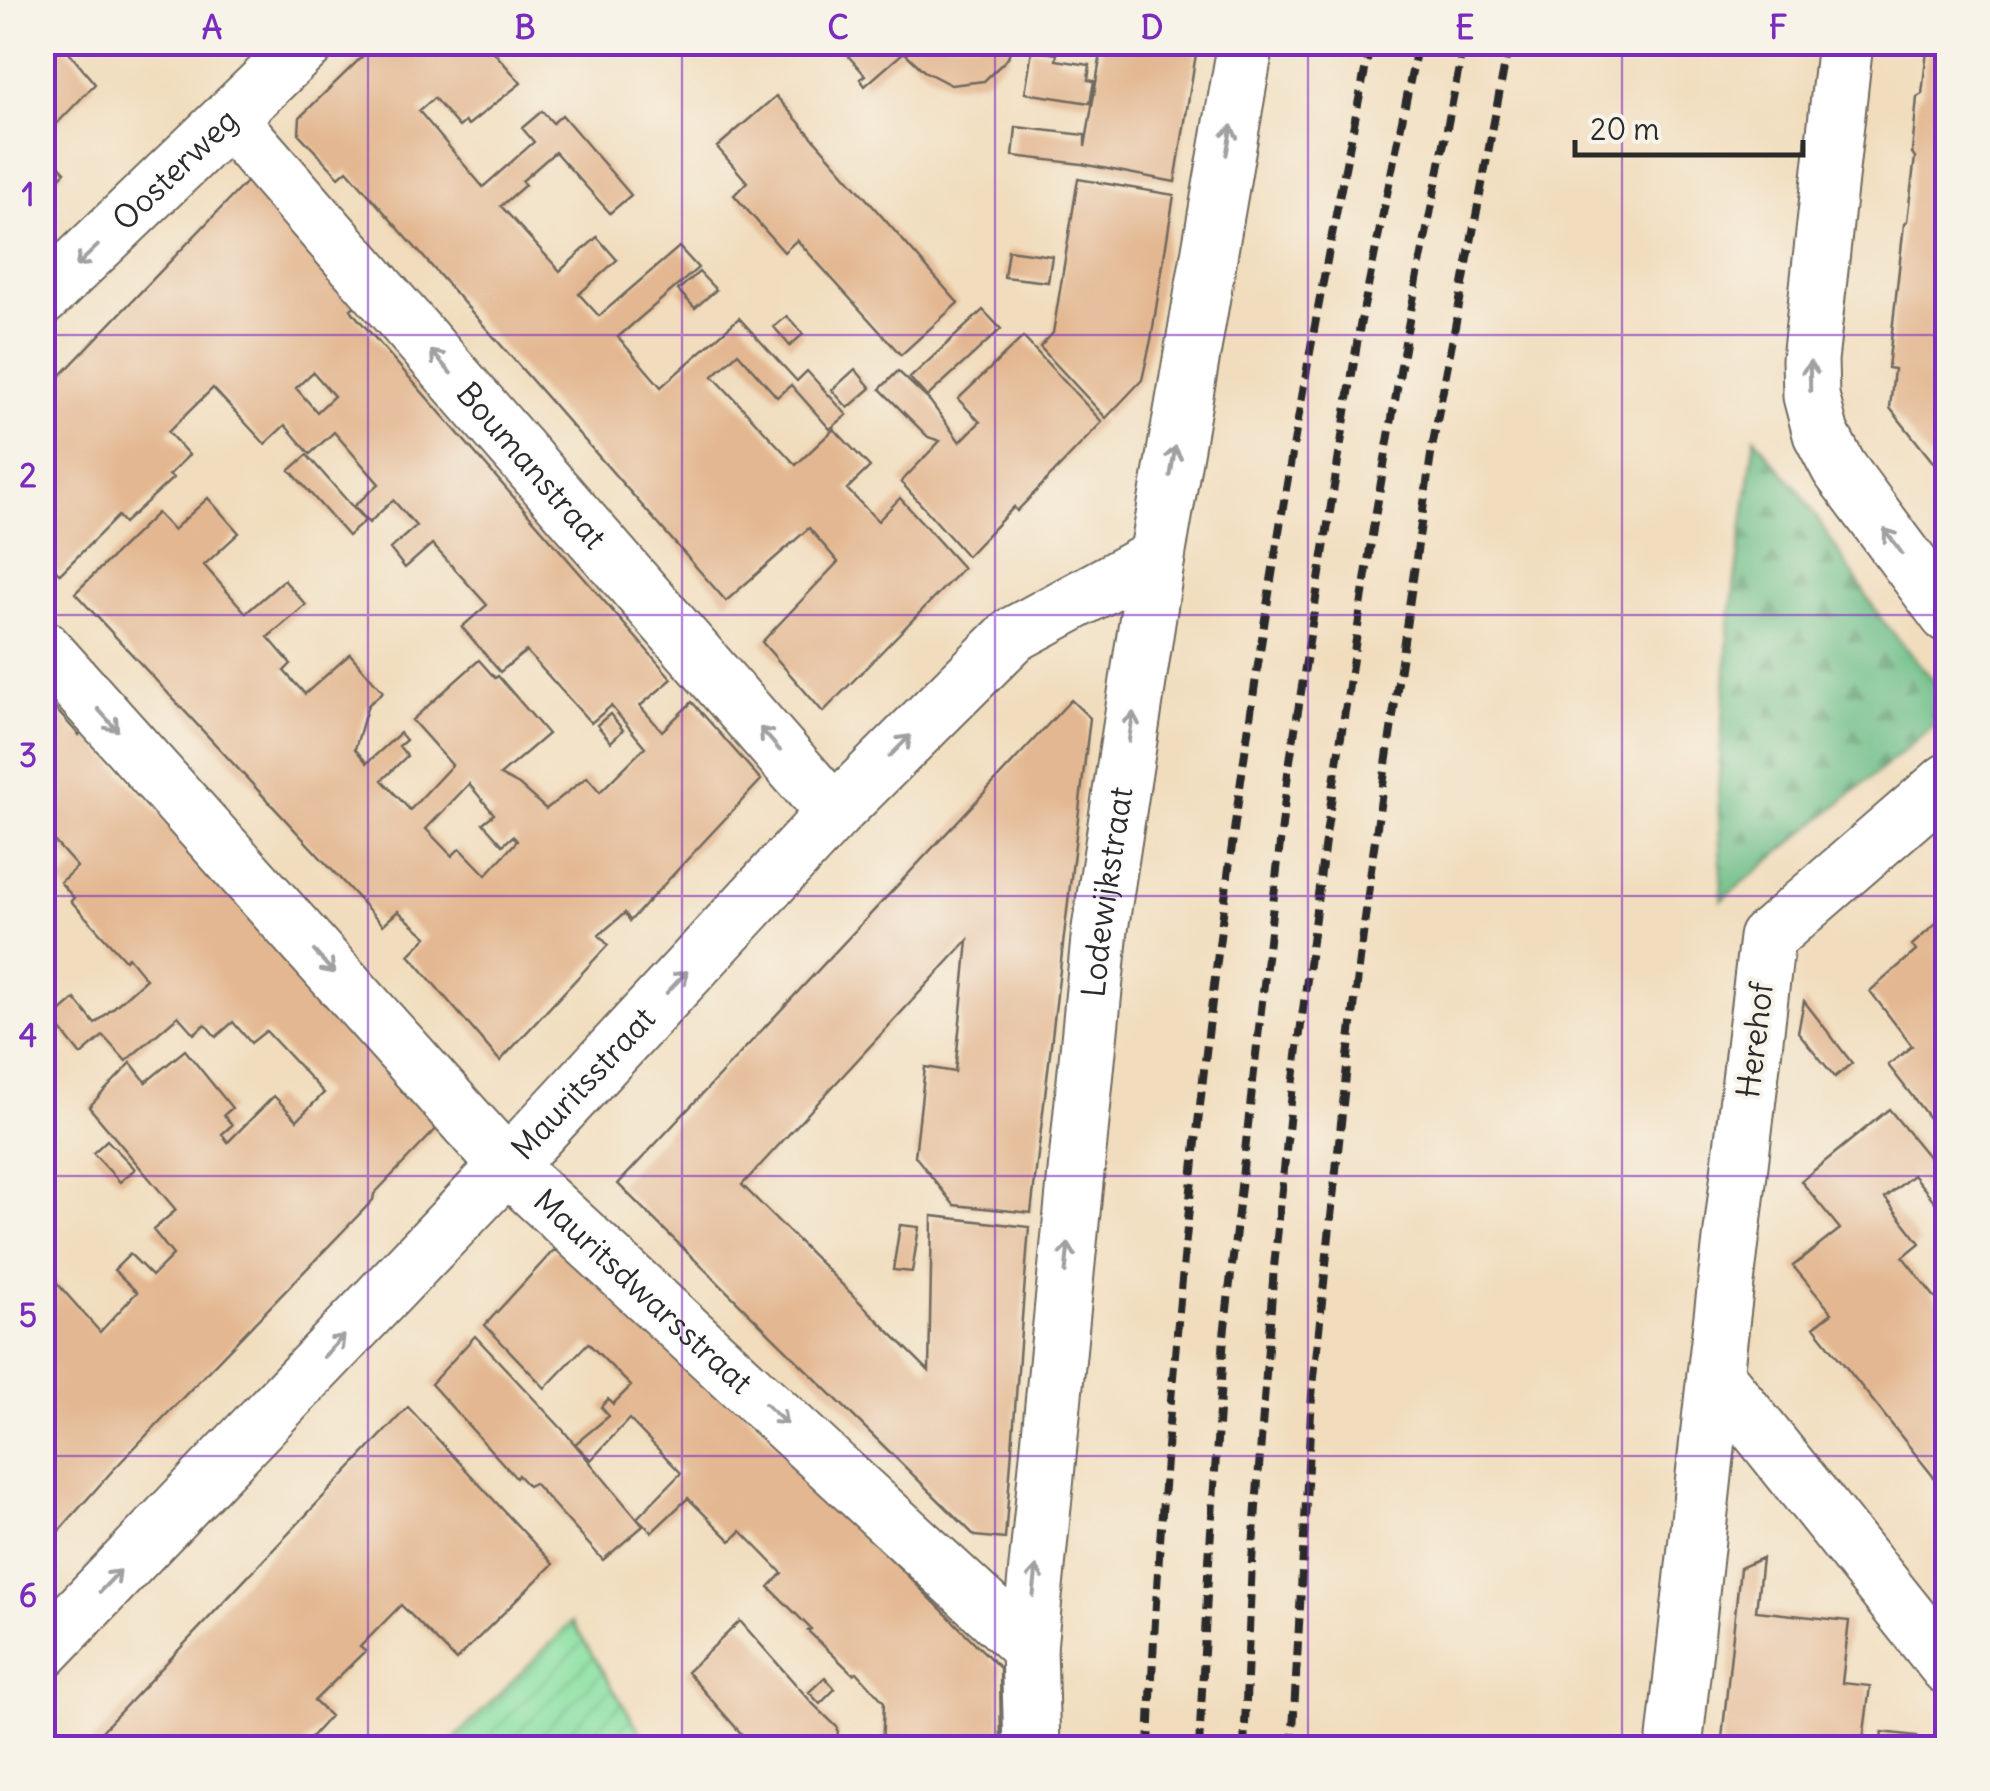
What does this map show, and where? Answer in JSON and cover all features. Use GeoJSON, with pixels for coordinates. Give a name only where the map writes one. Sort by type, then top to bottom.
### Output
{"type":"FeatureCollection","features":[{"type":"Feature","properties":{"kind":"street","name":"Oosterweg"},"geometry":{"type":"LineString","coordinates":[[42,298],[308,42]]}},
{"type":"Feature","properties":{"kind":"street","name":"Lodewijkstraat"},"geometry":{"type":"LineString","coordinates":[[1032,1748],[1028,1648],[1100,929],[1157,557],[1246,42]]}},
{"type":"Feature","properties":{"kind":"street"},"geometry":{"type":"LineString","coordinates":[[1845,42],[1810,360],[1811,396],[1821,434],[1839,468],[1948,615]]}},
{"type":"Feature","properties":{"kind":"street","name":"Boumanstraat"},"geometry":{"type":"LineString","coordinates":[[229,119],[834,812]]}},
{"type":"Feature","properties":{"kind":"street","name":"Mauritsstraat"},"geometry":{"type":"LineString","coordinates":[[42,1652],[507,1166],[834,812],[1013,635],[1157,557]]}},
{"type":"Feature","properties":{"kind":"street","name":"Mauritsdwarsstraat"},"geometry":{"type":"LineString","coordinates":[[42,647],[507,1166],[1028,1648]]}},
{"type":"Feature","properties":{"kind":"street","name":"Herehof"},"geometry":{"type":"LineString","coordinates":[[1674,1748],[1714,1375],[1768,938],[1946,783]]}},
{"type":"Feature","properties":{"kind":"street"},"geometry":{"type":"LineString","coordinates":[[1714,1375],[1948,1667]]}},
{"type":"Feature","properties":{"kind":"green space"},"geometry":{"type":"Polygon","coordinates":[[[1755,437],[1799,490],[1882,620],[1939,687],[1936,724],[1722,900],[1718,790],[1729,625],[1755,437]]]}},
{"type":"Feature","properties":{"kind":"green space"},"geometry":{"type":"Polygon","coordinates":[[[572,1622],[650,1748],[445,1748],[572,1622]]]}},
{"type":"Feature","properties":{"kind":"building"},"geometry":{"type":"Polygon","coordinates":[[[42,42],[60,42],[95,84],[45,136],[42,134],[42,42]]]}},
{"type":"Feature","properties":{"kind":"building"},"geometry":{"type":"Polygon","coordinates":[[[377,42],[485,42],[521,83],[468,125],[465,122],[459,127],[434,98],[419,111],[483,187],[534,142],[522,128],[542,111],[553,123],[562,115],[631,195],[610,213],[555,152],[501,206],[560,271],[597,237],[617,260],[579,294],[599,316],[679,247],[698,268],[618,337],[661,387],[739,318],[797,381],[807,371],[847,415],[830,429],[791,385],[777,397],[738,353],[713,376],[796,465],[834,429],[870,467],[847,489],[878,521],[900,498],[963,568],[823,712],[762,642],[838,562],[809,528],[726,601],[347,170],[339,177],[299,134],[300,117],[377,42]]]}},
{"type":"Feature","properties":{"kind":"building"},"geometry":{"type":"Polygon","coordinates":[[[836,42],[1012,42],[1008,58],[984,81],[951,85],[924,71],[904,52],[865,86],[860,79],[865,75],[836,42]]]}},
{"type":"Feature","properties":{"kind":"building"},"geometry":{"type":"Polygon","coordinates":[[[1103,42],[1198,42],[1175,182],[1082,164],[1013,156],[1016,127],[1085,135],[1085,147],[1103,42]]]}},
{"type":"Feature","properties":{"kind":"building"},"geometry":{"type":"Polygon","coordinates":[[[1928,42],[1948,42],[1948,481],[1890,408],[1894,369],[1888,368],[1915,157],[1912,153],[1917,97],[1922,94],[1928,42]]]}},
{"type":"Feature","properties":{"kind":"building"},"geometry":{"type":"Polygon","coordinates":[[[1032,50],[1057,54],[1056,60],[1090,65],[1088,80],[1094,81],[1090,103],[1025,93],[1032,50]]]}},
{"type":"Feature","properties":{"kind":"building"},"geometry":{"type":"Polygon","coordinates":[[[776,96],[958,303],[901,355],[797,240],[784,252],[734,195],[747,182],[717,147],[776,96]]]}},
{"type":"Feature","properties":{"kind":"building"},"geometry":{"type":"Polygon","coordinates":[[[42,146],[65,172],[42,194],[42,146]]]}},
{"type":"Feature","properties":{"kind":"building"},"geometry":{"type":"Polygon","coordinates":[[[249,179],[358,303],[351,309],[354,314],[672,679],[640,706],[662,731],[692,702],[761,780],[630,921],[625,913],[599,935],[608,945],[500,1061],[409,955],[427,937],[398,911],[383,925],[75,593],[157,513],[173,530],[208,498],[239,533],[204,565],[246,613],[284,580],[306,605],[268,637],[291,664],[284,671],[305,694],[350,654],[383,692],[368,705],[355,749],[367,763],[400,733],[406,740],[399,746],[407,756],[382,780],[410,810],[452,765],[412,720],[479,660],[548,734],[500,775],[519,785],[546,809],[587,777],[600,792],[645,747],[611,706],[591,723],[526,651],[500,672],[462,627],[487,605],[432,544],[405,568],[390,549],[416,526],[393,500],[369,523],[354,506],[379,484],[334,432],[310,454],[285,425],[265,444],[213,388],[168,432],[189,455],[169,475],[173,478],[124,523],[118,516],[60,574],[42,555],[42,395],[249,179]],[[313,372],[296,388],[317,412],[334,396],[313,372]],[[469,784],[426,829],[452,856],[460,848],[486,875],[517,841],[513,836],[503,845],[483,823],[494,814],[469,784]]]}},
{"type":"Feature","properties":{"kind":"building"},"geometry":{"type":"Polygon","coordinates":[[[1078,179],[1174,195],[1142,380],[1106,418],[1040,347],[1053,333],[1078,179]]]}},
{"type":"Feature","properties":{"kind":"building"},"geometry":{"type":"Polygon","coordinates":[[[1008,250],[1052,256],[1048,282],[1004,277],[1008,250]]]}},
{"type":"Feature","properties":{"kind":"building"},"geometry":{"type":"Polygon","coordinates":[[[699,272],[716,290],[695,308],[678,290],[699,272]]]}},
{"type":"Feature","properties":{"kind":"building"},"geometry":{"type":"Polygon","coordinates":[[[983,310],[1001,329],[927,397],[910,378],[983,310]]]}},
{"type":"Feature","properties":{"kind":"building"},"geometry":{"type":"Polygon","coordinates":[[[787,316],[803,334],[790,346],[774,327],[787,316]]]}},
{"type":"Feature","properties":{"kind":"building"},"geometry":{"type":"Polygon","coordinates":[[[1023,337],[1102,422],[1017,511],[1014,507],[967,556],[901,482],[940,441],[928,437],[880,389],[898,371],[930,401],[960,442],[980,422],[958,399],[1023,337]]]}},
{"type":"Feature","properties":{"kind":"building"},"geometry":{"type":"Polygon","coordinates":[[[855,369],[871,388],[848,408],[832,390],[855,369]]]}},
{"type":"Feature","properties":{"kind":"building"},"geometry":{"type":"Polygon","coordinates":[[[307,455],[365,521],[348,536],[290,470],[307,455]]]}},
{"type":"Feature","properties":{"kind":"building"},"geometry":{"type":"Polygon","coordinates":[[[42,694],[79,735],[82,730],[441,1124],[42,1550],[42,1280],[49,1274],[100,1332],[137,1292],[114,1270],[130,1254],[152,1276],[173,1255],[153,1230],[176,1210],[89,1107],[131,1063],[146,1082],[185,1050],[232,1108],[224,1115],[232,1125],[222,1134],[228,1142],[274,1096],[297,1120],[324,1093],[266,1031],[251,1043],[233,1022],[216,1037],[205,1024],[194,1034],[178,1016],[126,1061],[103,1036],[81,1055],[52,1019],[75,999],[95,1024],[146,979],[71,901],[74,898],[60,882],[77,867],[46,832],[42,836],[42,694]]]}},
{"type":"Feature","properties":{"kind":"building"},"geometry":{"type":"Polygon","coordinates":[[[1071,700],[1090,718],[1031,1213],[954,1205],[915,1156],[925,1067],[955,1072],[968,940],[742,1185],[929,1371],[932,1216],[1029,1227],[1005,1539],[975,1536],[618,1184],[1071,700]]]}},
{"type":"Feature","properties":{"kind":"building"},"geometry":{"type":"Polygon","coordinates":[[[610,714],[623,730],[611,742],[597,725],[610,714]]]}},
{"type":"Feature","properties":{"kind":"building"},"geometry":{"type":"Polygon","coordinates":[[[1948,913],[1948,1053],[1933,1064],[1948,1084],[1948,1112],[1933,1123],[1888,1065],[1912,1046],[1870,991],[1916,951],[1912,945],[1948,913]]]}},
{"type":"Feature","properties":{"kind":"building"},"geometry":{"type":"Polygon","coordinates":[[[1804,1001],[1852,1063],[1835,1077],[1798,1032],[1804,1001]]]}},
{"type":"Feature","properties":{"kind":"building"},"geometry":{"type":"Polygon","coordinates":[[[1889,1109],[1948,1181],[1948,1218],[1913,1175],[1885,1198],[1920,1243],[1903,1257],[1948,1314],[1948,1495],[1814,1327],[1832,1313],[1793,1266],[1840,1229],[1801,1181],[1889,1109]]]}},
{"type":"Feature","properties":{"kind":"building"},"geometry":{"type":"Polygon","coordinates":[[[107,1140],[135,1169],[120,1182],[93,1153],[107,1140]]]}},
{"type":"Feature","properties":{"kind":"building"},"geometry":{"type":"Polygon","coordinates":[[[900,1225],[919,1227],[912,1272],[893,1270],[900,1225]]]}},
{"type":"Feature","properties":{"kind":"building"},"geometry":{"type":"Polygon","coordinates":[[[581,1249],[1000,1668],[1001,1748],[882,1748],[884,1702],[857,1672],[853,1674],[808,1631],[811,1629],[769,1587],[782,1573],[741,1531],[731,1541],[688,1498],[652,1532],[637,1518],[681,1473],[629,1419],[591,1460],[575,1444],[609,1416],[601,1407],[608,1399],[613,1404],[631,1386],[588,1343],[545,1388],[485,1325],[553,1251],[581,1249]]]}},
{"type":"Feature","properties":{"kind":"building"},"geometry":{"type":"Polygon","coordinates":[[[475,1336],[563,1430],[643,1526],[603,1560],[534,1483],[528,1486],[518,1475],[516,1478],[431,1384],[475,1336]]]}},
{"type":"Feature","properties":{"kind":"building"},"geometry":{"type":"Polygon","coordinates":[[[408,1407],[553,1564],[456,1660],[401,1605],[360,1647],[365,1651],[314,1701],[330,1716],[301,1748],[86,1748],[408,1407]]]}},
{"type":"Feature","properties":{"kind":"building"},"geometry":{"type":"Polygon","coordinates":[[[1762,1558],[1756,1611],[1849,1621],[1842,1683],[1870,1686],[1862,1748],[1721,1748],[1740,1568],[1762,1558]]]}},
{"type":"Feature","properties":{"kind":"building"},"geometry":{"type":"Polygon","coordinates":[[[740,1621],[838,1728],[837,1748],[734,1748],[745,1738],[687,1672],[740,1621]]]}},
{"type":"Feature","properties":{"kind":"building"},"geometry":{"type":"Polygon","coordinates":[[[825,1677],[835,1689],[820,1704],[809,1692],[825,1677]]]}},
{"type":"Feature","properties":{"kind":"building"},"geometry":{"type":"Polygon","coordinates":[[[1882,1732],[1917,1736],[1915,1748],[1880,1748],[1882,1732]]]}},
{"type":"Feature","properties":{"kind":"railway"},"geometry":{"type":"LineString","coordinates":[[1149,1748],[1172,1387],[1227,886],[1267,604],[1315,322],[1371,42]]}},
{"type":"Feature","properties":{"kind":"railway"},"geometry":{"type":"LineString","coordinates":[[1199,1748],[1224,1336],[1288,773],[1359,331],[1418,42]]}},
{"type":"Feature","properties":{"kind":"railway"},"geometry":{"type":"LineString","coordinates":[[1244,1748],[1252,1561],[1291,1102],[1325,841],[1373,529],[1464,42]]}},
{"type":"Feature","properties":{"kind":"railway"},"geometry":{"type":"LineString","coordinates":[[1292,1748],[1312,1396],[1373,854],[1432,448],[1509,42]]}}]}
